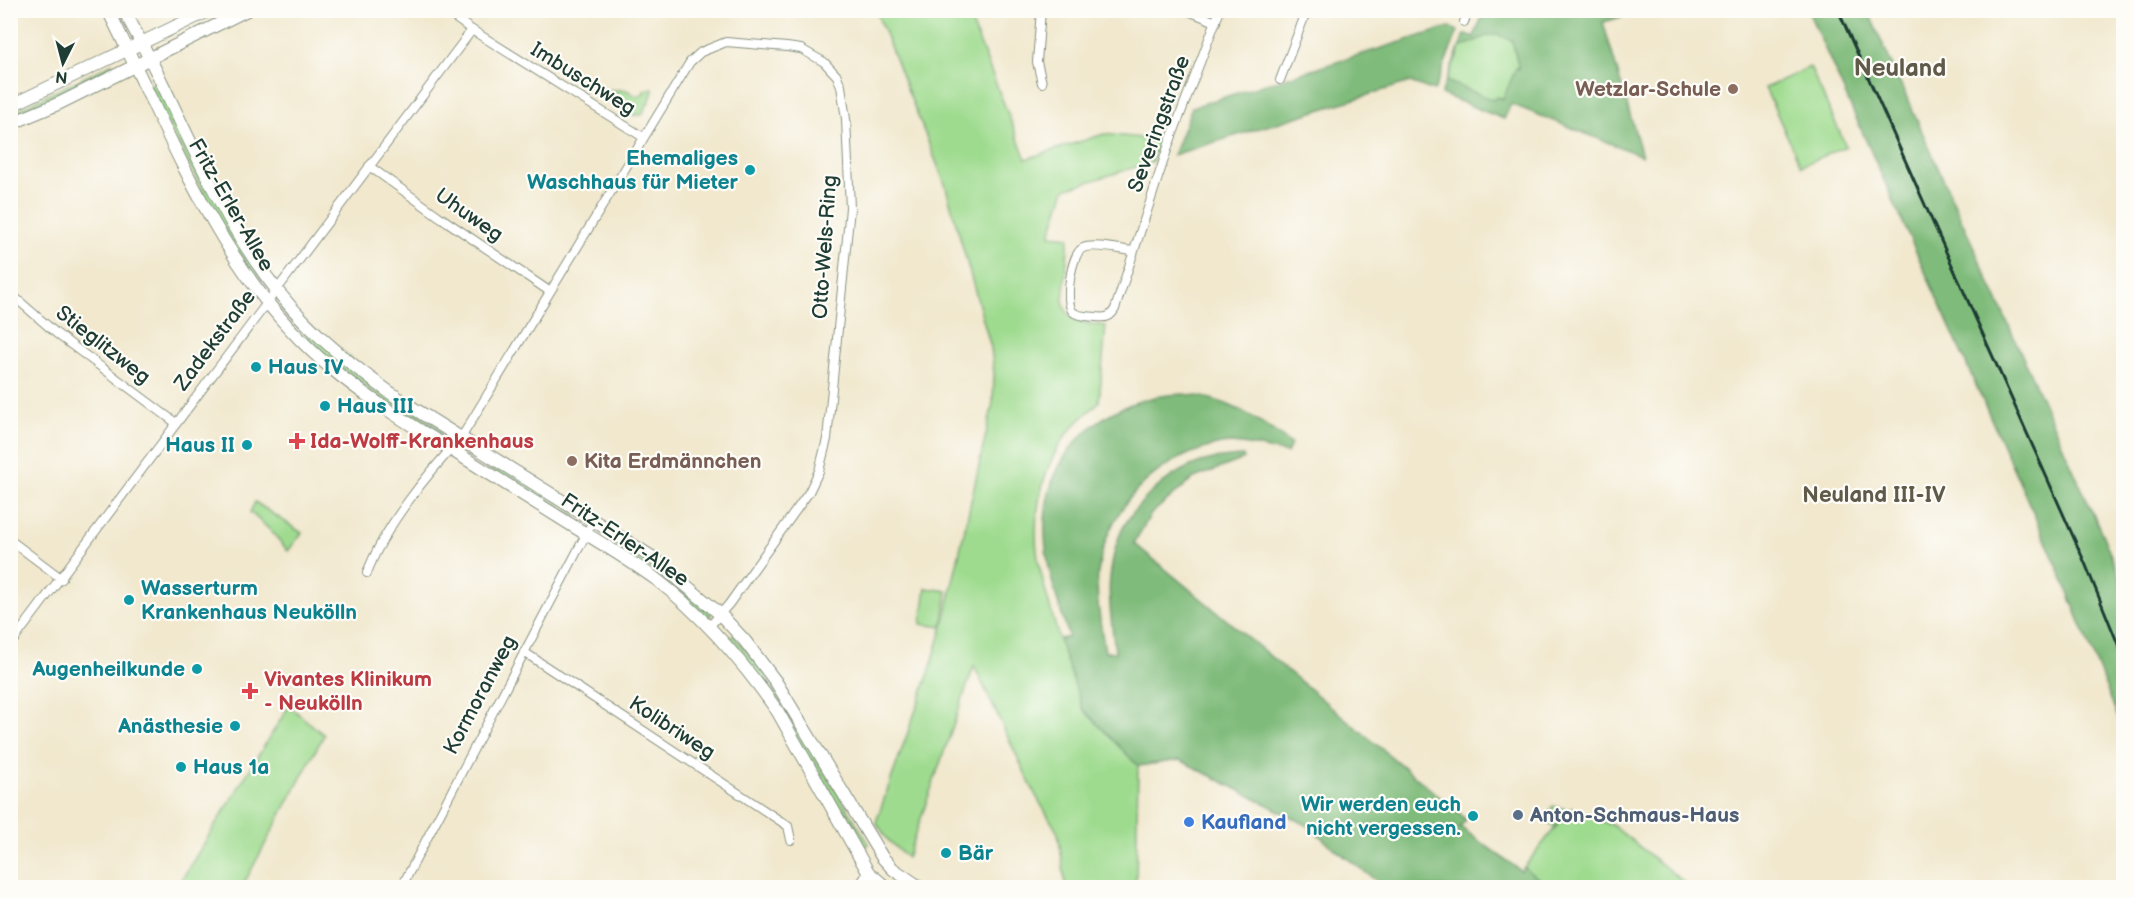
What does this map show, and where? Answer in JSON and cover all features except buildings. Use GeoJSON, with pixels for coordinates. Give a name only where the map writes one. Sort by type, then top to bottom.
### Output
{"type":"FeatureCollection","features":[{"type":"Feature","properties":{"kind":"street","name":"Fritz-Erler-Allee"},"geometry":{"type":"LineString","coordinates":[[108,10],[213,222],[267,302],[329,367],[362,392],[656,580],[709,627],[749,670],[778,712],[868,872],[883,887],[893,869],[882,857],[776,681],[745,641],[720,614],[652,557],[405,403],[338,354],[305,322],[247,249],[222,206],[124,10]]}},
{"type":"Feature","properties":{"kind":"street"},"geometry":{"type":"LineString","coordinates":[[10,106],[210,10]]}},
{"type":"Feature","properties":{"kind":"street"},"geometry":{"type":"LineString","coordinates":[[10,124],[150,60],[247,10]]}},
{"type":"Feature","properties":{"kind":"street","name":"Imbuschweg"},"geometry":{"type":"LineString","coordinates":[[444,10],[643,137]]}},
{"type":"Feature","properties":{"kind":"street"},"geometry":{"type":"LineString","coordinates":[[1041,10],[1037,62],[1042,83]]}},
{"type":"Feature","properties":{"kind":"street"},"geometry":{"type":"LineString","coordinates":[[1186,10],[1216,22]]}},
{"type":"Feature","properties":{"kind":"street","name":"Severingstraße"},"geometry":{"type":"LineString","coordinates":[[1134,251],[1092,246],[1084,247],[1079,251],[1075,256],[1069,300],[1069,305],[1074,312],[1078,315],[1105,318],[1113,312],[1134,251],[1169,144],[1220,10]]}},
{"type":"Feature","properties":{"kind":"street"},"geometry":{"type":"LineString","coordinates":[[1280,80],[1307,10]]}},
{"type":"Feature","properties":{"kind":"street"},"geometry":{"type":"LineString","coordinates":[[1464,22],[1469,10]]}},
{"type":"Feature","properties":{"kind":"street","name":"Zadekstraße"},"geometry":{"type":"LineString","coordinates":[[10,645],[62,579],[176,423],[472,30]]}},
{"type":"Feature","properties":{"kind":"street","name":"Otto-Wels-Ring"},"geometry":{"type":"LineString","coordinates":[[461,438],[690,62],[701,52],[726,42],[787,47],[809,53],[824,62],[841,86],[843,95],[850,182],[848,234],[827,439],[819,471],[809,492],[709,627]]}},
{"type":"Feature","properties":{"kind":"street","name":"Uhuweg"},"geometry":{"type":"LineString","coordinates":[[369,166],[491,253],[549,291]]}},
{"type":"Feature","properties":{"kind":"street","name":"Stieglitzweg"},"geometry":{"type":"LineString","coordinates":[[10,293],[57,334],[176,423]]}},
{"type":"Feature","properties":{"kind":"street"},"geometry":{"type":"LineString","coordinates":[[368,573],[372,560],[407,503],[461,438]]}},
{"type":"Feature","properties":{"kind":"street","name":"Kormoranweg"},"geometry":{"type":"LineString","coordinates":[[401,888],[593,520]]}},
{"type":"Feature","properties":{"kind":"street"},"geometry":{"type":"LineString","coordinates":[[10,540],[62,579]]}},
{"type":"Feature","properties":{"kind":"street","name":"Kolibriweg"},"geometry":{"type":"LineString","coordinates":[[524,651],[788,826],[791,840]]}},
{"type":"Feature","properties":{"kind":"street"},"geometry":{"type":"LineString","coordinates":[[858,888],[868,872],[882,857]]}},
{"type":"Feature","properties":{"kind":"street"},"geometry":{"type":"LineString","coordinates":[[893,869],[921,888]]}},
{"type":"Feature","properties":{"kind":"green space"},"geometry":{"type":"Polygon","coordinates":[[[1502,10],[1640,11],[1514,49],[1519,69],[1503,99],[1497,97],[1493,100],[1446,81],[1465,34],[1474,37],[1482,17],[1502,10]]]}},
{"type":"Feature","properties":{"kind":"green space"},"geometry":{"type":"Polygon","coordinates":[[[1502,10],[1640,11],[1603,22],[1642,156],[1511,104],[1504,119],[1441,94],[1446,81],[1493,100],[1497,97],[1503,99],[1516,68],[1519,69],[1512,40],[1498,35],[1489,35],[1459,48],[1465,34],[1474,37],[1482,17],[1502,10]]]}},
{"type":"Feature","properties":{"kind":"green space"},"geometry":{"type":"Polygon","coordinates":[[[876,11],[967,11],[1026,159],[1104,134],[1159,140],[1152,162],[1065,189],[1050,235],[1069,237],[1063,300],[1068,314],[1078,321],[1106,326],[1099,402],[1075,425],[1053,456],[1038,507],[1036,542],[1038,559],[1059,639],[1069,637],[1459,813],[1466,820],[1460,827],[1521,871],[1559,823],[1554,827],[1543,819],[1553,806],[1569,810],[1571,808],[1612,825],[1690,887],[1549,887],[1524,868],[1511,887],[1381,887],[1381,884],[1309,826],[1180,760],[1138,766],[1136,887],[1066,887],[1058,833],[1036,796],[974,666],[907,858],[887,839],[876,822],[929,673],[943,626],[993,403],[994,373],[991,348],[945,184],[876,11]]]}},
{"type":"Feature","properties":{"kind":"green space"},"geometry":{"type":"Polygon","coordinates":[[[1808,11],[1868,11],[2103,536],[2123,585],[2123,730],[2062,577],[1808,11]]]}},
{"type":"Feature","properties":{"kind":"green space"},"geometry":{"type":"Polygon","coordinates":[[[1449,27],[1458,31],[1434,91],[1410,82],[1173,155],[1192,107],[1449,27]]]}},
{"type":"Feature","properties":{"kind":"green space"},"geometry":{"type":"Polygon","coordinates":[[[112,64],[115,69],[11,117],[11,113],[112,64]]]}},
{"type":"Feature","properties":{"kind":"green space"},"geometry":{"type":"Polygon","coordinates":[[[1810,67],[1846,146],[1801,166],[1765,88],[1810,67]]]}},
{"type":"Feature","properties":{"kind":"green space"},"geometry":{"type":"Polygon","coordinates":[[[155,82],[263,278],[259,284],[219,223],[149,86],[155,82]]]}},
{"type":"Feature","properties":{"kind":"green space"},"geometry":{"type":"Polygon","coordinates":[[[653,89],[642,115],[633,115],[622,106],[600,95],[599,92],[601,90],[627,90],[636,96],[642,95],[645,90],[653,89]]]}},
{"type":"Feature","properties":{"kind":"green space"},"geometry":{"type":"Polygon","coordinates":[[[285,306],[442,431],[438,437],[388,404],[332,362],[281,311],[285,306]]]}},
{"type":"Feature","properties":{"kind":"green space"},"geometry":{"type":"Polygon","coordinates":[[[1184,394],[1214,400],[1241,411],[1291,444],[1287,453],[1236,443],[1214,446],[1189,454],[1156,473],[1130,498],[1110,530],[1099,566],[1098,598],[1105,652],[1115,652],[1109,586],[1116,548],[1127,521],[1149,495],[1177,473],[1203,461],[1243,456],[1244,459],[1194,478],[1151,514],[1134,543],[1459,813],[1466,820],[1460,827],[1521,871],[1524,867],[1549,887],[1381,887],[1381,884],[1309,826],[1180,760],[1138,766],[1083,709],[1059,640],[1069,637],[1052,580],[1046,550],[1045,520],[1049,493],[1058,469],[1071,447],[1089,429],[1109,415],[1132,404],[1157,397],[1184,394]]]}},
{"type":"Feature","properties":{"kind":"green space"},"geometry":{"type":"Polygon","coordinates":[[[469,448],[576,515],[573,521],[465,454],[469,448]]]}},
{"type":"Feature","properties":{"kind":"green space"},"geometry":{"type":"Polygon","coordinates":[[[255,502],[302,533],[288,551],[250,512],[255,502]]]}},
{"type":"Feature","properties":{"kind":"green space"},"geometry":{"type":"Polygon","coordinates":[[[612,537],[645,559],[711,613],[711,616],[706,617],[609,543],[612,537]]]}},
{"type":"Feature","properties":{"kind":"green space"},"geometry":{"type":"Polygon","coordinates":[[[926,588],[947,591],[942,627],[921,624],[926,588]]]}},
{"type":"Feature","properties":{"kind":"green space"},"geometry":{"type":"Polygon","coordinates":[[[733,635],[762,670],[869,844],[862,848],[827,787],[728,640],[733,635]]]}},
{"type":"Feature","properties":{"kind":"green space"},"geometry":{"type":"Polygon","coordinates":[[[289,706],[324,735],[242,887],[177,887],[289,706]]]}},
{"type":"Feature","properties":{"kind":"railway"},"geometry":{"type":"LineString","coordinates":[[1838,10],[2085,563],[2124,659]]}},
{"type":"Feature","properties":{"kind":"place","name":"Wetzlar-Schule"},"geometry":{"type":"Point","coordinates":[1733,89]}},
{"type":"Feature","properties":{"kind":"place","name":"Ehemaliges Waschhaus für Mieter"},"geometry":{"type":"Point","coordinates":[750,170]}},
{"type":"Feature","properties":{"kind":"place","name":"Haus IV"},"geometry":{"type":"Point","coordinates":[256,367]}},
{"type":"Feature","properties":{"kind":"place","name":"Haus III"},"geometry":{"type":"Point","coordinates":[325,406]}},
{"type":"Feature","properties":{"kind":"place","name":"Ida-Wolff-Krankenhaus"},"geometry":{"type":"Point","coordinates":[297,441]}},
{"type":"Feature","properties":{"kind":"place","name":"Haus II"},"geometry":{"type":"Point","coordinates":[247,445]}},
{"type":"Feature","properties":{"kind":"place","name":"Kita Erdmännchen"},"geometry":{"type":"Point","coordinates":[572,461]}},
{"type":"Feature","properties":{"kind":"place","name":"Wasserturm Krankenhaus Neukölln"},"geometry":{"type":"Point","coordinates":[129,600]}},
{"type":"Feature","properties":{"kind":"place","name":"Augenheilkunde"},"geometry":{"type":"Point","coordinates":[197,669]}},
{"type":"Feature","properties":{"kind":"place","name":"Vivantes Klinikum - Neukölln"},"geometry":{"type":"Point","coordinates":[250,691]}},
{"type":"Feature","properties":{"kind":"place","name":"Anästhesie"},"geometry":{"type":"Point","coordinates":[235,726]}},
{"type":"Feature","properties":{"kind":"place","name":"Haus 1a"},"geometry":{"type":"Point","coordinates":[181,767]}},
{"type":"Feature","properties":{"kind":"place","name":"Anton-Schmaus-Haus"},"geometry":{"type":"Point","coordinates":[1518,815]}},
{"type":"Feature","properties":{"kind":"place","name":"Wir werden euch nicht vergessen."},"geometry":{"type":"Point","coordinates":[1473,816]}},
{"type":"Feature","properties":{"kind":"place","name":"Kaufland"},"geometry":{"type":"Point","coordinates":[1189,822]}},
{"type":"Feature","properties":{"kind":"place","name":"Bär"},"geometry":{"type":"Point","coordinates":[946,853]}},
{"type":"Feature","properties":{"kind":"district","name":"Neuland"},"geometry":{"type":"Point","coordinates":[1900,68]}},
{"type":"Feature","properties":{"kind":"district","name":"Neuland III-IV"},"geometry":{"type":"Point","coordinates":[1874,495]}}]}
